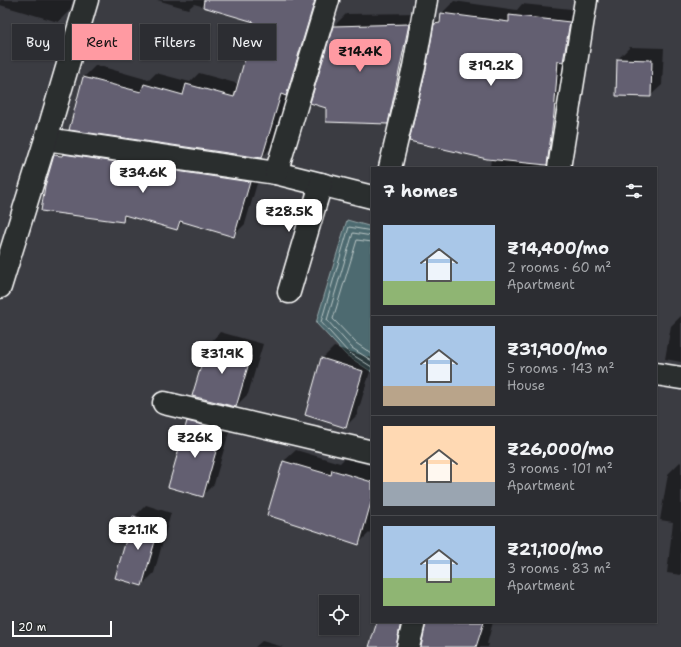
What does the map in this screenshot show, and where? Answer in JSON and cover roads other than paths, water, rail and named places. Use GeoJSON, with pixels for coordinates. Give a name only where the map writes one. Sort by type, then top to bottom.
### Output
{"type":"FeatureCollection","features":[{"type":"Feature","properties":{"kind":"street"},"geometry":{"type":"LineString","coordinates":[[0,287],[87,0]]}},
{"type":"Feature","properties":{"kind":"street"},"geometry":{"type":"LineString","coordinates":[[276,174],[328,0]]}},
{"type":"Feature","properties":{"kind":"street"},"geometry":{"type":"LineString","coordinates":[[390,167],[414,67],[426,0]]}},
{"type":"Feature","properties":{"kind":"street"},"geometry":{"type":"LineString","coordinates":[[559,167],[586,0]]}},
{"type":"Feature","properties":{"kind":"street"},"geometry":{"type":"LineString","coordinates":[[46,139],[276,174],[371,197]]}},
{"type":"Feature","properties":{"kind":"street"},"geometry":{"type":"LineString","coordinates":[[289,292],[321,184]]}},
{"type":"Feature","properties":{"kind":"street"},"geometry":{"type":"LineString","coordinates":[[657,374],[681,378]]}},
{"type":"Feature","properties":{"kind":"street"},"geometry":{"type":"LineString","coordinates":[[164,403],[371,452]]}},
{"type":"Feature","properties":{"kind":"street"},"geometry":{"type":"LineString","coordinates":[[408,647],[414,623]]}},
{"type":"Feature","properties":{"kind":"water"},"geometry":{"type":"Polygon","coordinates":[[[347,220],[371,227],[371,371],[346,355],[316,323],[347,220]]]}}]}
